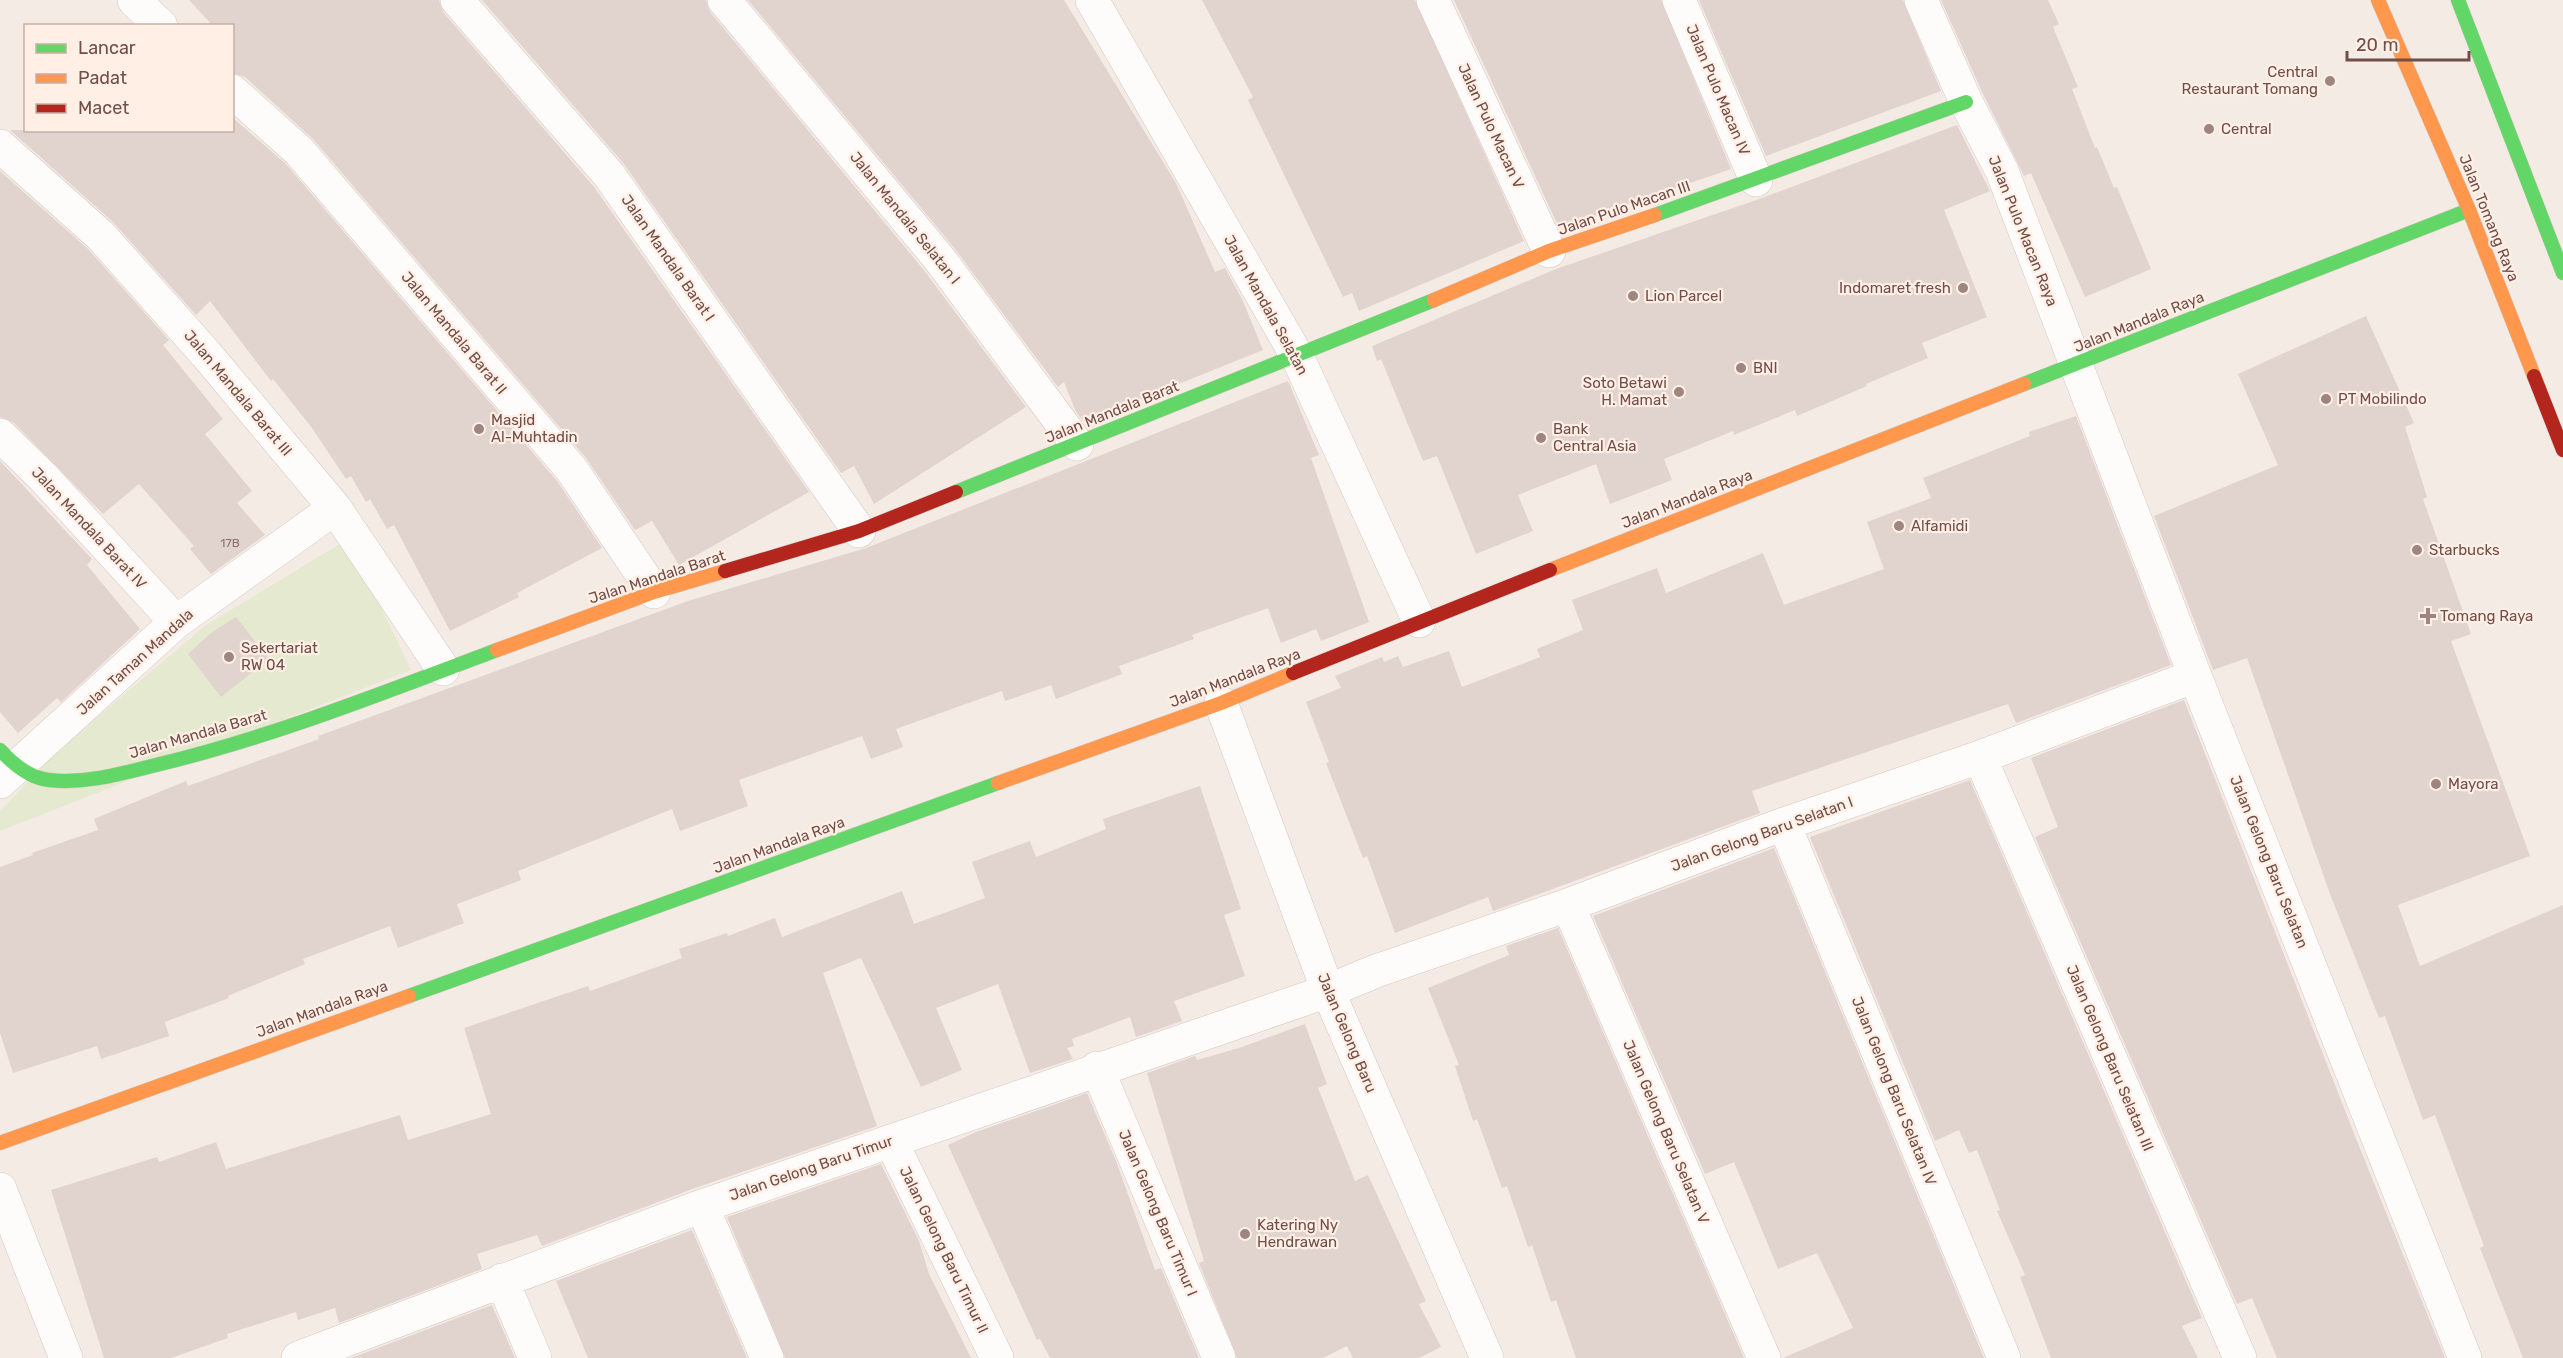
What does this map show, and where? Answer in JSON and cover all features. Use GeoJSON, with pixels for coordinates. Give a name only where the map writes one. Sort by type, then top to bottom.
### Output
{"type":"FeatureCollection","features":[{"type":"Feature","properties":{"kind":"street"},"geometry":{"type":"LineString","coordinates":[[134,0],[159,24]]}},
{"type":"Feature","properties":{"kind":"street","name":"Jalan Mandala Barat I"},"geometry":{"type":"LineString","coordinates":[[457,0],[609,175],[859,531]]}},
{"type":"Feature","properties":{"kind":"street","name":"Jalan Mandala Selatan I"},"geometry":{"type":"LineString","coordinates":[[724,0],[786,71],[938,257],[1077,444]]}},
{"type":"Feature","properties":{"kind":"street","name":"Jalan Mandala Selatan"},"geometry":{"type":"LineString","coordinates":[[1092,0],[1297,356],[1419,621]]}},
{"type":"Feature","properties":{"kind":"street","name":"Jalan Pulo Macan V"},"geometry":{"type":"LineString","coordinates":[[1433,0],[1549,251]]}},
{"type":"Feature","properties":{"kind":"street","name":"Jalan Pulo Macan IV"},"geometry":{"type":"LineString","coordinates":[[1680,0],[1756,180]]}},
{"type":"Feature","properties":{"kind":"street","name":"Jalan Pulo Macan Raya"},"geometry":{"type":"LineString","coordinates":[[1921,0],[1966,102],[2002,171],[2076,365]]}},
{"type":"Feature","properties":{"kind":"street","name":"Jalan Tomang Raya"},"geometry":{"type":"LineString","coordinates":[[2378,0],[2469,210],[2563,450]]}},
{"type":"Feature","properties":{"kind":"street"},"geometry":{"type":"LineString","coordinates":[[2458,0],[2563,273]]}},
{"type":"Feature","properties":{"kind":"street","name":"Jalan Mandala Barat II"},"geometry":{"type":"LineString","coordinates":[[234,93],[299,151],[572,471],[654,592]]}},
{"type":"Feature","properties":{"kind":"street","name":"Jalan Pulo Macan III"},"geometry":{"type":"LineString","coordinates":[[1297,356],[1549,251],[1756,180],[1966,102]]}},
{"type":"Feature","properties":{"kind":"street","name":"Jalan Mandala Barat III"},"geometry":{"type":"LineString","coordinates":[[0,146],[102,236],[335,508],[443,669]]}},
{"type":"Feature","properties":{"kind":"street","name":"Jalan Mandala Raya"},"geometry":{"type":"LineString","coordinates":[[0,1143],[1221,703],[1419,621],[2469,210]]}},
{"type":"Feature","properties":{"kind":"street","name":"Jalan Mandala Barat"},"geometry":{"type":"LineString","coordinates":[[6,767],[46,780],[67,783],[96,779],[189,757],[327,713],[654,592],[859,531],[1297,356]]}},
{"type":"Feature","properties":{"kind":"street","name":"Jalan Gelong Baru Selatan"},"geometry":{"type":"LineString","coordinates":[[2076,365],[2195,676],[2465,1358]]}},
{"type":"Feature","properties":{"kind":"street","name":"Jalan Mandala Barat IV"},"geometry":{"type":"LineString","coordinates":[[0,435],[44,478],[176,622]]}},
{"type":"Feature","properties":{"kind":"street","name":"Jalan Taman Mandala"},"geometry":{"type":"LineString","coordinates":[[6,767],[176,622],[335,508]]}},
{"type":"Feature","properties":{"kind":"street","name":"Jalan Gelong Baru Selatan I"},"geometry":{"type":"LineString","coordinates":[[1328,991],[1376,971],[1568,905],[1784,824],[1980,757],[2195,676]]}},
{"type":"Feature","properties":{"kind":"street","name":"Jalan Gelong Baru"},"geometry":{"type":"LineString","coordinates":[[1221,703],[1328,991],[1487,1358]]}},
{"type":"Feature","properties":{"kind":"street","name":"Jalan Gelong Baru Selatan III"},"geometry":{"type":"LineString","coordinates":[[1980,757],[2240,1358]]}},
{"type":"Feature","properties":{"kind":"street","name":"Jalan Gelong Baru Selatan IV"},"geometry":{"type":"LineString","coordinates":[[1784,824],[2004,1358]]}},
{"type":"Feature","properties":{"kind":"street","name":"Jalan Gelong Baru Selatan V"},"geometry":{"type":"LineString","coordinates":[[1568,905],[1764,1358]]}},
{"type":"Feature","properties":{"kind":"street","name":"Jalan Gelong Baru Timur"},"geometry":{"type":"LineString","coordinates":[[303,1357],[702,1206],[1097,1068],[1328,991]]}},
{"type":"Feature","properties":{"kind":"street","name":"Jalan Gelong Baru Timur I"},"geometry":{"type":"LineString","coordinates":[[1097,1068],[1219,1358]]}},
{"type":"Feature","properties":{"kind":"street","name":"Jalan Gelong Baru Timur II"},"geometry":{"type":"LineString","coordinates":[[891,1141],[997,1358]]}},
{"type":"Feature","properties":{"kind":"street"},"geometry":{"type":"LineString","coordinates":[[0,1189],[66,1358]]}},
{"type":"Feature","properties":{"kind":"street"},"geometry":{"type":"LineString","coordinates":[[702,1206],[767,1358]]}},
{"type":"Feature","properties":{"kind":"street"},"geometry":{"type":"LineString","coordinates":[[502,1280],[535,1358]]}},
{"type":"Feature","properties":{"kind":"green space"},"geometry":{"type":"Polygon","coordinates":[[[348,539],[411,670],[0,831],[0,811],[55,753],[206,625],[348,539]]]}},
{"type":"Feature","properties":{"kind":"building"},"geometry":{"type":"Polygon","coordinates":[[[189,0],[439,0],[443,12],[594,187],[809,492],[679,565],[652,521],[635,530],[586,458],[313,139],[245,77],[234,74],[234,24],[211,24],[189,0]]]}},
{"type":"Feature","properties":{"kind":"building"},"geometry":{"type":"Polygon","coordinates":[[[482,0],[706,0],[710,12],[923,269],[1026,407],[874,504],[854,466],[841,473],[624,164],[482,0]]]}},
{"type":"Feature","properties":{"kind":"building"},"geometry":{"type":"Polygon","coordinates":[[[748,0],[1064,0],[1176,183],[1215,272],[1225,268],[1242,299],[1263,350],[1084,422],[1076,412],[1064,382],[1058,387],[952,245],[748,0]]]}},
{"type":"Feature","properties":{"kind":"building"},"geometry":{"type":"Polygon","coordinates":[[[1202,0],[1415,0],[1524,241],[1359,311],[1352,293],[1343,297],[1248,100],[1253,97],[1202,0]]]}},
{"type":"Feature","properties":{"kind":"building"},"geometry":{"type":"Polygon","coordinates":[[[1454,0],[1661,0],[1731,169],[1559,228],[1454,0]]]}},
{"type":"Feature","properties":{"kind":"building"},"geometry":{"type":"Polygon","coordinates":[[[1699,0],[1903,0],[1941,91],[1766,156],[1699,0]]]}},
{"type":"Feature","properties":{"kind":"building"},"geometry":{"type":"Polygon","coordinates":[[[1941,0],[2048,0],[2059,24],[2053,27],[2078,87],[2072,89],[2095,148],[2097,147],[2114,188],[2117,187],[2151,269],[2085,297],[2031,173],[2024,176],[1983,94],[1941,0]]]}},
{"type":"Feature","properties":{"kind":"building"},"geometry":{"type":"Polygon","coordinates":[[[234,119],[286,164],[557,481],[602,548],[517,593],[519,597],[450,631],[394,525],[387,529],[370,499],[366,502],[351,476],[346,479],[312,428],[273,379],[271,381],[210,301],[196,315],[113,222],[10,130],[24,130],[24,132],[234,132],[234,119]]]}},
{"type":"Feature","properties":{"kind":"building"},"geometry":{"type":"Polygon","coordinates":[[[1957,125],[1990,191],[1944,210],[1987,317],[1922,343],[1928,358],[1866,384],[1867,386],[1797,416],[1795,410],[1734,435],[1733,431],[1664,459],[1672,480],[1610,504],[1596,464],[1518,495],[1533,531],[1476,554],[1437,456],[1423,461],[1381,359],[1377,361],[1372,346],[1556,269],[1762,198],[1957,125]]]}},
{"type":"Feature","properties":{"kind":"building"},"geometry":{"type":"Polygon","coordinates":[[[0,171],[88,249],[169,340],[163,345],[223,419],[205,434],[252,491],[237,503],[265,535],[211,574],[190,549],[194,546],[139,484],[103,514],[13,422],[0,417],[0,171]]]}},
{"type":"Feature","properties":{"kind":"building"},"geometry":{"type":"Polygon","coordinates":[[[2366,316],[2414,423],[2405,427],[2427,497],[2423,499],[2471,634],[2451,641],[2530,856],[2398,905],[2420,966],[2563,905],[2563,1358],[2523,1358],[2480,1248],[2484,1246],[2435,1115],[2423,1120],[2385,1016],[2379,1018],[2330,894],[2247,658],[2213,670],[2154,516],[2278,465],[2238,374],[2366,316]]]}},
{"type":"Feature","properties":{"kind":"building"},"geometry":{"type":"Polygon","coordinates":[[[1288,381],[1319,455],[1311,458],[1369,622],[1321,641],[1316,629],[1281,643],[1268,608],[1192,635],[1194,639],[1119,666],[1122,674],[1056,699],[1051,685],[1005,701],[1002,691],[896,729],[903,747],[871,759],[862,736],[739,780],[748,806],[680,831],[672,809],[518,871],[521,880],[457,904],[464,923],[398,948],[390,926],[303,959],[305,964],[228,996],[229,998],[165,1022],[169,1036],[101,1059],[97,1046],[13,1073],[0,1033],[0,867],[98,830],[94,819],[186,781],[188,786],[688,601],[866,548],[1288,381]]]}},
{"type":"Feature","properties":{"kind":"building"},"geometry":{"type":"Polygon","coordinates":[[[2076,416],[2171,665],[2016,723],[2008,704],[1752,791],[1760,813],[1493,911],[1488,897],[1395,933],[1367,856],[1363,858],[1326,763],[1329,762],[1306,702],[1341,688],[1335,676],[1382,657],[1384,662],[1398,656],[1403,667],[1449,651],[1462,687],[1540,657],[1537,649],[1583,630],[1572,600],[1657,568],[1666,593],[1763,553],[1784,605],[1884,569],[1867,522],[1931,498],[1923,478],[2030,436],[2029,432],[2076,416]]]}},
{"type":"Feature","properties":{"kind":"building"},"geometry":{"type":"Polygon","coordinates":[[[0,461],[92,559],[87,565],[140,629],[61,702],[57,698],[18,733],[0,712],[0,461]]]}},
{"type":"Feature","properties":{"kind":"building","name":"Sekertariat RW 04"},"geometry":{"type":"Polygon","coordinates":[[[236,617],[269,659],[221,697],[188,654],[211,633],[236,617]]]}},
{"type":"Feature","properties":{"kind":"building"},"geometry":{"type":"Polygon","coordinates":[[[2184,700],[2445,1358],[2277,1358],[2252,1298],[2237,1304],[2035,837],[2058,827],[2031,758],[2184,700]]]}},
{"type":"Feature","properties":{"kind":"building"},"geometry":{"type":"Polygon","coordinates":[[[1970,780],[2202,1318],[2182,1326],[2198,1358],[2051,1358],[2020,1277],[2025,1275],[1997,1211],[2000,1210],[1977,1150],[1969,1153],[1959,1130],[1935,1141],[1810,837],[1970,780]]]}},
{"type":"Feature","properties":{"kind":"building"},"geometry":{"type":"Polygon","coordinates":[[[1200,786],[1241,909],[1224,915],[1245,976],[1174,1001],[1182,1021],[1136,1037],[1130,1017],[1072,1039],[1074,1046],[1067,1048],[1073,1059],[1030,1073],[998,984],[936,1008],[962,1070],[921,1087],[861,958],[823,973],[877,1126],[695,1188],[542,1246],[537,1235],[477,1254],[482,1269],[339,1323],[335,1308],[298,1320],[296,1312],[227,1334],[228,1338],[171,1358],[104,1358],[51,1190],[157,1157],[159,1162],[216,1142],[226,1169],[400,1115],[408,1140],[491,1114],[464,1028],[588,986],[590,991],[682,958],[679,949],[727,933],[728,936],[775,918],[782,937],[902,891],[914,924],[985,898],[972,862],[1030,841],[1036,857],[1106,829],[1103,819],[1200,786]]]}},
{"type":"Feature","properties":{"kind":"building"},"geometry":{"type":"Polygon","coordinates":[[[1774,848],[1984,1358],[1783,1358],[1853,1328],[1817,1253],[1778,1269],[1734,1162],[1705,1174],[1593,916],[1774,848]]]}},
{"type":"Feature","properties":{"kind":"building"},"geometry":{"type":"Polygon","coordinates":[[[1558,928],[1744,1358],[1576,1358],[1556,1300],[1551,1302],[1532,1245],[1528,1247],[1507,1186],[1502,1188],[1477,1119],[1473,1121],[1455,1066],[1459,1065],[1428,988],[1509,955],[1506,946],[1558,928]]]}},
{"type":"Feature","properties":{"kind":"building"},"geometry":{"type":"Polygon","coordinates":[[[1305,1024],[1327,1084],[1318,1088],[1355,1181],[1368,1175],[1426,1301],[1419,1304],[1441,1347],[1419,1358],[1353,1358],[1347,1346],[1323,1358],[1237,1358],[1199,1263],[1204,1261],[1147,1073],[1195,1056],[1197,1060],[1239,1048],[1305,1024]]]}},
{"type":"Feature","properties":{"kind":"building"},"geometry":{"type":"Polygon","coordinates":[[[1087,1093],[1116,1161],[1155,1270],[1161,1268],[1199,1358],[1050,1358],[1040,1339],[1037,1340],[948,1145],[976,1132],[1087,1093]]]}},
{"type":"Feature","properties":{"kind":"building"},"geometry":{"type":"Polygon","coordinates":[[[881,1164],[919,1241],[929,1274],[971,1358],[785,1358],[727,1217],[881,1164]]]}},
{"type":"Feature","properties":{"kind":"building"},"geometry":{"type":"Polygon","coordinates":[[[692,1230],[747,1358],[588,1358],[556,1281],[692,1230]]]}},
{"type":"Feature","properties":{"kind":"building"},"geometry":{"type":"Polygon","coordinates":[[[492,1305],[515,1358],[351,1358],[492,1305]]]}},
{"type":"Feature","properties":{"kind":"traffic: fast"},"geometry":{"type":"LineString","coordinates":[[2458,0],[2563,273]]}},
{"type":"Feature","properties":{"kind":"traffic: fast"},"geometry":{"type":"LineString","coordinates":[[1655,215],[1966,102]]}},
{"type":"Feature","properties":{"kind":"traffic: fast"},"geometry":{"type":"LineString","coordinates":[[2024,384],[2469,210]]}},
{"type":"Feature","properties":{"kind":"traffic: fast"},"geometry":{"type":"LineString","coordinates":[[956,492],[1434,300]]}},
{"type":"Feature","properties":{"kind":"traffic: fast"},"geometry":{"type":"LineString","coordinates":[[0,750],[22,770],[42,779],[76,781],[116,775],[200,754],[286,727],[497,650]]}},
{"type":"Feature","properties":{"kind":"traffic: fast"},"geometry":{"type":"LineString","coordinates":[[409,996],[998,783]]}},
{"type":"Feature","properties":{"kind":"traffic: slow"},"geometry":{"type":"LineString","coordinates":[[2378,0],[2469,210],[2534,376]]}},
{"type":"Feature","properties":{"kind":"traffic: slow"},"geometry":{"type":"LineString","coordinates":[[1434,300],[1549,251],[1655,215]]}},
{"type":"Feature","properties":{"kind":"traffic: slow"},"geometry":{"type":"LineString","coordinates":[[1550,570],[2024,384]]}},
{"type":"Feature","properties":{"kind":"traffic: slow"},"geometry":{"type":"LineString","coordinates":[[497,650],[654,592],[725,571]]}},
{"type":"Feature","properties":{"kind":"traffic: slow"},"geometry":{"type":"LineString","coordinates":[[998,783],[1221,703],[1293,673]]}},
{"type":"Feature","properties":{"kind":"traffic: slow"},"geometry":{"type":"LineString","coordinates":[[0,1143],[409,996]]}},
{"type":"Feature","properties":{"kind":"traffic: jam"},"geometry":{"type":"LineString","coordinates":[[2534,376],[2563,450]]}},
{"type":"Feature","properties":{"kind":"traffic: jam"},"geometry":{"type":"LineString","coordinates":[[725,571],[859,531],[956,492]]}},
{"type":"Feature","properties":{"kind":"traffic: jam"},"geometry":{"type":"LineString","coordinates":[[1293,673],[1550,570]]}},
{"type":"Feature","properties":{"kind":"place","name":"Central Restaurant Tomang"},"geometry":{"type":"Point","coordinates":[2330,81]}},
{"type":"Feature","properties":{"kind":"place","name":"Central"},"geometry":{"type":"Point","coordinates":[2209,129]}},
{"type":"Feature","properties":{"kind":"place","name":"Indomaret fresh"},"geometry":{"type":"Point","coordinates":[1963,288]}},
{"type":"Feature","properties":{"kind":"place","name":"Lion Parcel"},"geometry":{"type":"Point","coordinates":[1633,296]}},
{"type":"Feature","properties":{"kind":"place","name":"BNI"},"geometry":{"type":"Point","coordinates":[1741,368]}},
{"type":"Feature","properties":{"kind":"place","name":"Soto Betawi H. Mamat"},"geometry":{"type":"Point","coordinates":[1679,392]}},
{"type":"Feature","properties":{"kind":"place","name":"PT Mobilindo"},"geometry":{"type":"Point","coordinates":[2326,399]}},
{"type":"Feature","properties":{"kind":"place","name":"Masjid Al-Muhtadin"},"geometry":{"type":"Point","coordinates":[479,429]}},
{"type":"Feature","properties":{"kind":"place","name":"Bank Central Asia"},"geometry":{"type":"Point","coordinates":[1541,438]}},
{"type":"Feature","properties":{"kind":"place","name":"Alfamidi"},"geometry":{"type":"Point","coordinates":[1899,526]}},
{"type":"Feature","properties":{"kind":"place","name":"Starbucks"},"geometry":{"type":"Point","coordinates":[2417,550]}},
{"type":"Feature","properties":{"kind":"place","name":"Tomang Raya"},"geometry":{"type":"Point","coordinates":[2428,616]}},
{"type":"Feature","properties":{"kind":"place","name":"Sekertariat RW 04"},"geometry":{"type":"Point","coordinates":[229,657]}},
{"type":"Feature","properties":{"kind":"place","name":"Mayora"},"geometry":{"type":"Point","coordinates":[2436,784]}},
{"type":"Feature","properties":{"kind":"place","name":"Katering Ny Hendrawan"},"geometry":{"type":"Point","coordinates":[1245,1234]}}]}
